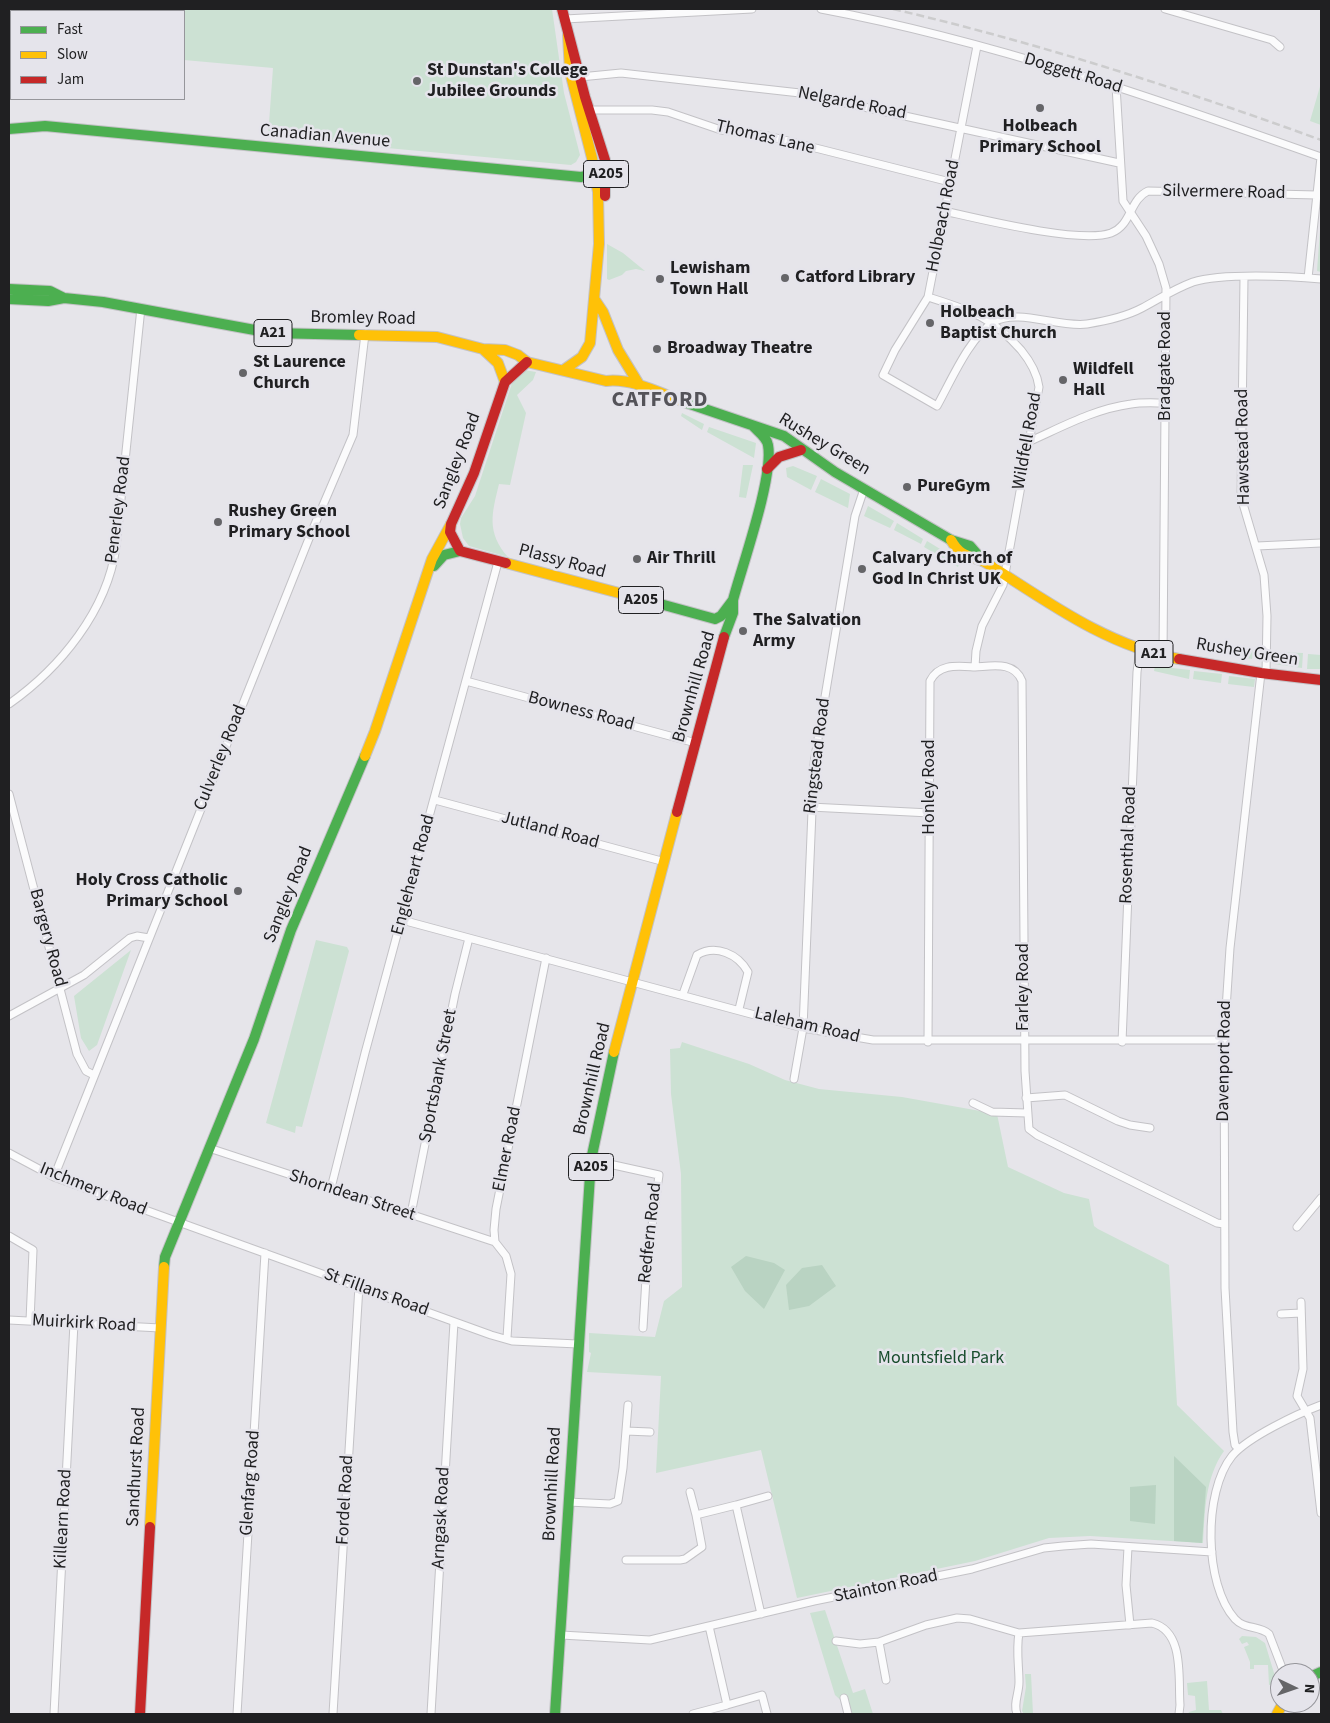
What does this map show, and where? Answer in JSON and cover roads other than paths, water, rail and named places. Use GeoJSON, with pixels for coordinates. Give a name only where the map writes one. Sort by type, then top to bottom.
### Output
{"type":"FeatureCollection","features":[{"type":"Feature","properties":{"kind":"main road","name":"A205"},"geometry":{"type":"LineString","coordinates":[[563,14],[589,110],[605,160],[605,201],[599,217]]}},
{"type":"Feature","properties":{"kind":"main road","name":"A205"},"geometry":{"type":"LineString","coordinates":[[565,369],[579,360],[589,347],[595,300],[599,217],[596,173],[578,110],[566,55],[568,35]]}},
{"type":"Feature","properties":{"kind":"main road","name":"Canadian Avenue"},"geometry":{"type":"LineString","coordinates":[[9,129],[45,126],[569,176],[581,177],[596,173]]}},
{"type":"Feature","properties":{"kind":"main road"},"geometry":{"type":"LineString","coordinates":[[596,132],[599,162],[596,173]]}},
{"type":"Feature","properties":{"kind":"main road","name":"Bromley Road"},"geometry":{"type":"LineString","coordinates":[[9,289],[50,291],[64,298]]}},
{"type":"Feature","properties":{"kind":"main road","name":"Bromley Road"},"geometry":{"type":"LineString","coordinates":[[9,299],[48,301],[64,298],[141,308],[271,333],[437,337],[483,349],[505,350],[518,355],[527,362]]}},
{"type":"Feature","properties":{"kind":"main road"},"geometry":{"type":"LineString","coordinates":[[595,300],[603,312],[618,350],[640,386]]}},
{"type":"Feature","properties":{"kind":"main road","name":"Bromley Road"},"geometry":{"type":"LineString","coordinates":[[483,349],[496,359],[503,370],[505,382]]}},
{"type":"Feature","properties":{"kind":"main road","name":"Rushey Green"},"geometry":{"type":"LineString","coordinates":[[527,362],[565,369],[606,381],[615,380],[640,386],[754,427],[766,428],[784,436],[800,450],[951,540],[956,549],[972,560],[983,561],[1082,624],[1140,649],[1163,656],[1263,673],[1321,680]]}},
{"type":"Feature","properties":{"kind":"main road","name":"Sangley Road"},"geometry":{"type":"LineString","coordinates":[[178,1223],[254,1039],[291,930],[375,731],[432,559],[451,524],[474,473],[505,382],[518,367],[527,362]]}},
{"type":"Feature","properties":{"kind":"main road","name":"Brownhill Road"},"geometry":{"type":"LineString","coordinates":[[555,1714],[591,1160],[605,1088],[722,640],[728,631],[733,613],[733,600],[767,469],[768,445],[766,439],[754,427]]}},
{"type":"Feature","properties":{"kind":"main road"},"geometry":{"type":"LineString","coordinates":[[767,469],[779,457],[800,450]]}},
{"type":"Feature","properties":{"kind":"main road"},"geometry":{"type":"LineString","coordinates":[[451,524],[450,532],[460,551]]}},
{"type":"Feature","properties":{"kind":"main road","name":"Sangley Road"},"geometry":{"type":"LineString","coordinates":[[426,578],[439,557],[447,552],[460,551]]}},
{"type":"Feature","properties":{"kind":"main road","name":"Plassy Road"},"geometry":{"type":"LineString","coordinates":[[460,551],[715,619]]}},
{"type":"Feature","properties":{"kind":"main road","name":"A205"},"geometry":{"type":"LineString","coordinates":[[715,619],[721,616],[733,600]]}},
{"type":"Feature","properties":{"kind":"main road"},"geometry":{"type":"LineString","coordinates":[[715,619],[722,640]]}},
{"type":"Feature","properties":{"kind":"main road","name":"Sandhurst Road"},"geometry":{"type":"LineString","coordinates":[[140,1714],[164,1262],[178,1223]]}},
{"type":"Feature","properties":{"kind":"street"},"geometry":{"type":"LineString","coordinates":[[563,14],[752,9]]}},
{"type":"Feature","properties":{"kind":"street","name":"Doggett Road"},"geometry":{"type":"LineString","coordinates":[[821,9],[977,46],[1116,86],[1321,157]]}},
{"type":"Feature","properties":{"kind":"street"},"geometry":{"type":"LineString","coordinates":[[1165,9],[1272,40],[1280,47]]}},
{"type":"Feature","properties":{"kind":"street","name":"Holbeach Road"},"geometry":{"type":"LineString","coordinates":[[977,46],[928,297],[895,350],[883,375],[937,406],[970,348],[994,322]]}},
{"type":"Feature","properties":{"kind":"street","name":"Nelgarde Road"},"geometry":{"type":"LineString","coordinates":[[580,77],[621,73],[800,94],[961,127],[1119,163]]}},
{"type":"Feature","properties":{"kind":"street","name":"Bradgate Road"},"geometry":{"type":"LineString","coordinates":[[1116,86],[1121,193],[1123,201],[1143,232],[1159,264],[1166,294],[1163,656]]}},
{"type":"Feature","properties":{"kind":"street","name":"Thomas Lane"},"geometry":{"type":"LineString","coordinates":[[578,110],[637,109],[668,112],[721,130],[768,136],[950,182]]}},
{"type":"Feature","properties":{"kind":"street"},"geometry":{"type":"LineString","coordinates":[[1308,278],[1321,157]]}},
{"type":"Feature","properties":{"kind":"street","name":"Silvermere Road"},"geometry":{"type":"LineString","coordinates":[[944,211],[1056,233],[1098,235],[1112,233],[1123,226],[1140,197],[1148,191],[1317,195]]}},
{"type":"Feature","properties":{"kind":"street"},"geometry":{"type":"LineString","coordinates":[[994,322],[1008,316],[1056,324],[1086,324],[1115,318],[1140,309],[1166,294],[1200,280],[1244,278],[1321,279]]}},
{"type":"Feature","properties":{"kind":"street","name":"Hawstead Road"},"geometry":{"type":"LineString","coordinates":[[1244,278],[1241,497],[1247,521],[1257,546],[1266,594],[1263,673]]}},
{"type":"Feature","properties":{"kind":"street","name":"Wildfell Road"},"geometry":{"type":"LineString","coordinates":[[928,297],[973,312],[994,322],[1012,339],[1036,371],[1039,387],[1004,576]]}},
{"type":"Feature","properties":{"kind":"street","name":"Penerley Road"},"geometry":{"type":"LineString","coordinates":[[9,704],[44,676],[64,654],[87,621],[111,575],[116,547],[141,308]]}},
{"type":"Feature","properties":{"kind":"street","name":"Culverley Road"},"geometry":{"type":"LineString","coordinates":[[54,1177],[312,531],[350,444],[366,334]]}},
{"type":"Feature","properties":{"kind":"street"},"geometry":{"type":"LineString","coordinates":[[1028,442],[1073,421],[1111,408],[1132,404],[1166,403]]}},
{"type":"Feature","properties":{"kind":"street","name":"Ringstead Road"},"geometry":{"type":"LineString","coordinates":[[794,1079],[803,1028],[810,807],[814,763],[855,516],[864,489]]}},
{"type":"Feature","properties":{"kind":"street"},"geometry":{"type":"LineString","coordinates":[[1257,546],[1321,543]]}},
{"type":"Feature","properties":{"kind":"street","name":"Engleheart Road"},"geometry":{"type":"LineString","coordinates":[[331,1188],[365,1053],[498,562]]}},
{"type":"Feature","properties":{"kind":"street"},"geometry":{"type":"LineString","coordinates":[[976,667],[976,651],[982,626],[1004,585],[1004,576]]}},
{"type":"Feature","properties":{"kind":"street","name":"Rosenthal Road"},"geometry":{"type":"LineString","coordinates":[[1122,1042],[1137,672],[1140,649]]}},
{"type":"Feature","properties":{"kind":"street","name":"Honley Road"},"geometry":{"type":"LineString","coordinates":[[928,1042],[930,681],[934,673],[942,668],[976,667]]}},
{"type":"Feature","properties":{"kind":"street","name":"Farley Road"},"geometry":{"type":"LineString","coordinates":[[976,667],[1008,667],[1019,674],[1022,681],[1024,1041],[1029,1129],[1036,1136],[1217,1223],[1224,1224]]}},
{"type":"Feature","properties":{"kind":"street","name":"Davenport Road"},"geometry":{"type":"LineString","coordinates":[[1238,1449],[1234,1439],[1231,1398],[1224,1224],[1224,1040],[1232,930],[1263,673]]}},
{"type":"Feature","properties":{"kind":"street","name":"Bowness Road"},"geometry":{"type":"LineString","coordinates":[[466,681],[696,743]]}},
{"type":"Feature","properties":{"kind":"street","name":"Bargery Road"},"geometry":{"type":"LineString","coordinates":[[9,794],[77,1054],[86,1071],[94,1076]]}},
{"type":"Feature","properties":{"kind":"street","name":"Jutland Road"},"geometry":{"type":"LineString","coordinates":[[435,800],[665,862]]}},
{"type":"Feature","properties":{"kind":"street"},"geometry":{"type":"LineString","coordinates":[[810,807],[930,813]]}},
{"type":"Feature","properties":{"kind":"street","name":"Laleham Road"},"geometry":{"type":"LineString","coordinates":[[402,920],[739,1009],[803,1028],[862,1040],[1122,1042],[1224,1040]]}},
{"type":"Feature","properties":{"kind":"street"},"geometry":{"type":"LineString","coordinates":[[9,1016],[84,975],[130,938],[137,936],[149,938]]}},
{"type":"Feature","properties":{"kind":"street","name":"Sportsbank Street"},"geometry":{"type":"LineString","coordinates":[[411,1214],[455,994],[469,938]]}},
{"type":"Feature","properties":{"kind":"street"},"geometry":{"type":"LineString","coordinates":[[683,994],[697,954],[707,949],[720,951],[734,956],[748,972],[739,1009]]}},
{"type":"Feature","properties":{"kind":"street","name":"Elmer Road"},"geometry":{"type":"LineString","coordinates":[[495,1242],[496,1210],[546,958]]}},
{"type":"Feature","properties":{"kind":"street"},"geometry":{"type":"LineString","coordinates":[[1026,1098],[1065,1095],[1118,1121],[1150,1128]]}},
{"type":"Feature","properties":{"kind":"street"},"geometry":{"type":"LineString","coordinates":[[972,1103],[992,1112],[1027,1113]]}},
{"type":"Feature","properties":{"kind":"street","name":"Shorndean Street"},"geometry":{"type":"LineString","coordinates":[[210,1148],[495,1242]]}},
{"type":"Feature","properties":{"kind":"street","name":"Inchmery Road"},"geometry":{"type":"LineString","coordinates":[[9,1153],[54,1177],[178,1223]]}},
{"type":"Feature","properties":{"kind":"street","name":"Redfern Road"},"geometry":{"type":"LineString","coordinates":[[591,1160],[660,1175],[647,1262],[643,1328]]}},
{"type":"Feature","properties":{"kind":"street"},"geometry":{"type":"LineString","coordinates":[[1296,1227],[1321,1198]]}},
{"type":"Feature","properties":{"kind":"street","name":"St Fillans Road"},"geometry":{"type":"LineString","coordinates":[[178,1223],[359,1286],[491,1335],[507,1338],[512,1341],[578,1344]]}},
{"type":"Feature","properties":{"kind":"street"},"geometry":{"type":"LineString","coordinates":[[9,1236],[34,1250],[30,1321]]}},
{"type":"Feature","properties":{"kind":"street"},"geometry":{"type":"LineString","coordinates":[[495,1242],[506,1256],[511,1274],[507,1338]]}},
{"type":"Feature","properties":{"kind":"street","name":"Glenfarg Road"},"geometry":{"type":"LineString","coordinates":[[237,1714],[266,1253]]}},
{"type":"Feature","properties":{"kind":"street","name":"Fordel Road"},"geometry":{"type":"LineString","coordinates":[[333,1714],[359,1286]]}},
{"type":"Feature","properties":{"kind":"street"},"geometry":{"type":"LineString","coordinates":[[1301,1302],[1303,1369],[1297,1396],[1310,1418],[1321,1513]]}},
{"type":"Feature","properties":{"kind":"street"},"geometry":{"type":"LineString","coordinates":[[1281,1314],[1301,1313]]}},
{"type":"Feature","properties":{"kind":"street","name":"Muirkirk Road"},"geometry":{"type":"LineString","coordinates":[[9,1320],[160,1328]]}},
{"type":"Feature","properties":{"kind":"street","name":"Arngask Road"},"geometry":{"type":"LineString","coordinates":[[431,1714],[454,1322]]}},
{"type":"Feature","properties":{"kind":"street","name":"Killearn Road"},"geometry":{"type":"LineString","coordinates":[[54,1714],[74,1323]]}},
{"type":"Feature","properties":{"kind":"street"},"geometry":{"type":"LineString","coordinates":[[568,1502],[610,1504],[618,1501],[622,1478],[628,1405]]}},
{"type":"Feature","properties":{"kind":"street"},"geometry":{"type":"LineString","coordinates":[[1280,1663],[1270,1634],[1242,1626],[1228,1609],[1221,1594],[1212,1552],[1215,1491],[1223,1472],[1238,1449],[1307,1410],[1321,1405]]}},
{"type":"Feature","properties":{"kind":"street"},"geometry":{"type":"LineString","coordinates":[[626,1431],[650,1432]]}},
{"type":"Feature","properties":{"kind":"street"},"geometry":{"type":"LineString","coordinates":[[626,1560],[680,1560],[685,1559],[702,1547],[690,1492]]}},
{"type":"Feature","properties":{"kind":"street"},"geometry":{"type":"LineString","coordinates":[[696,1515],[768,1496]]}},
{"type":"Feature","properties":{"kind":"street"},"geometry":{"type":"LineString","coordinates":[[736,1505],[761,1614]]}},
{"type":"Feature","properties":{"kind":"street","name":"Stainton Road"},"geometry":{"type":"LineString","coordinates":[[560,1634],[650,1640],[972,1569],[1044,1548],[1084,1544],[1212,1552]]}},
{"type":"Feature","properties":{"kind":"street"},"geometry":{"type":"LineString","coordinates":[[1128,1547],[1126,1586],[1130,1625]]}},
{"type":"Feature","properties":{"kind":"street"},"geometry":{"type":"LineString","coordinates":[[836,1641],[860,1644],[879,1642],[948,1619],[970,1619],[1019,1634],[1157,1624],[1172,1636],[1176,1649],[1179,1714]]}},
{"type":"Feature","properties":{"kind":"street"},"geometry":{"type":"LineString","coordinates":[[709,1626],[728,1705]]}},
{"type":"Feature","properties":{"kind":"street"},"geometry":{"type":"LineString","coordinates":[[1016,1714],[1015,1706],[1019,1683],[1016,1646],[1019,1634]]}},
{"type":"Feature","properties":{"kind":"street"},"geometry":{"type":"LineString","coordinates":[[879,1642],[886,1680]]}},
{"type":"Feature","properties":{"kind":"street"},"geometry":{"type":"LineString","coordinates":[[693,1714],[762,1695],[767,1714]]}},
{"type":"Feature","properties":{"kind":"street"},"geometry":{"type":"LineString","coordinates":[[844,1698],[848,1714]]}},
{"type":"Feature","properties":{"kind":"railway"},"geometry":{"type":"LineString","coordinates":[[893,9],[947,22],[1109,68],[1321,140]]}},
{"type":"Feature","properties":{"kind":"place","name":"St Dunstan's College Jubilee Grounds"},"geometry":{"type":"Point","coordinates":[417,81]}},
{"type":"Feature","properties":{"kind":"place","name":"Holbeach Primary School"},"geometry":{"type":"Point","coordinates":[1040,108]}},
{"type":"Feature","properties":{"kind":"place","name":"Catford Library"},"geometry":{"type":"Point","coordinates":[785,278]}},
{"type":"Feature","properties":{"kind":"place","name":"Lewisham Town Hall"},"geometry":{"type":"Point","coordinates":[660,279]}},
{"type":"Feature","properties":{"kind":"place","name":"Holbeach Baptist Church"},"geometry":{"type":"Point","coordinates":[930,323]}},
{"type":"Feature","properties":{"kind":"place","name":"Broadway Theatre"},"geometry":{"type":"Point","coordinates":[657,349]}},
{"type":"Feature","properties":{"kind":"place","name":"St Laurence Church"},"geometry":{"type":"Point","coordinates":[243,373]}},
{"type":"Feature","properties":{"kind":"place","name":"Wildfell Hall"},"geometry":{"type":"Point","coordinates":[1063,380]}},
{"type":"Feature","properties":{"kind":"place","name":"PureGym"},"geometry":{"type":"Point","coordinates":[907,487]}},
{"type":"Feature","properties":{"kind":"place","name":"Rushey Green Primary School"},"geometry":{"type":"Point","coordinates":[218,522]}},
{"type":"Feature","properties":{"kind":"place","name":"Air Thrill"},"geometry":{"type":"Point","coordinates":[637,559]}},
{"type":"Feature","properties":{"kind":"place","name":"Calvary Church of God In Christ UK"},"geometry":{"type":"Point","coordinates":[862,569]}},
{"type":"Feature","properties":{"kind":"place","name":"The Salvation Army"},"geometry":{"type":"Point","coordinates":[743,631]}},
{"type":"Feature","properties":{"kind":"place","name":"Holy Cross Catholic Primary School"},"geometry":{"type":"Point","coordinates":[238,891]}},
{"type":"Feature","properties":{"kind":"district","name":"CATFORD"},"geometry":{"type":"Point","coordinates":[660,401]}},
{"type":"Feature","properties":{"kind":"park label","name":"Mountsfield Park"},"geometry":{"type":"Point","coordinates":[941,1359]}}]}
